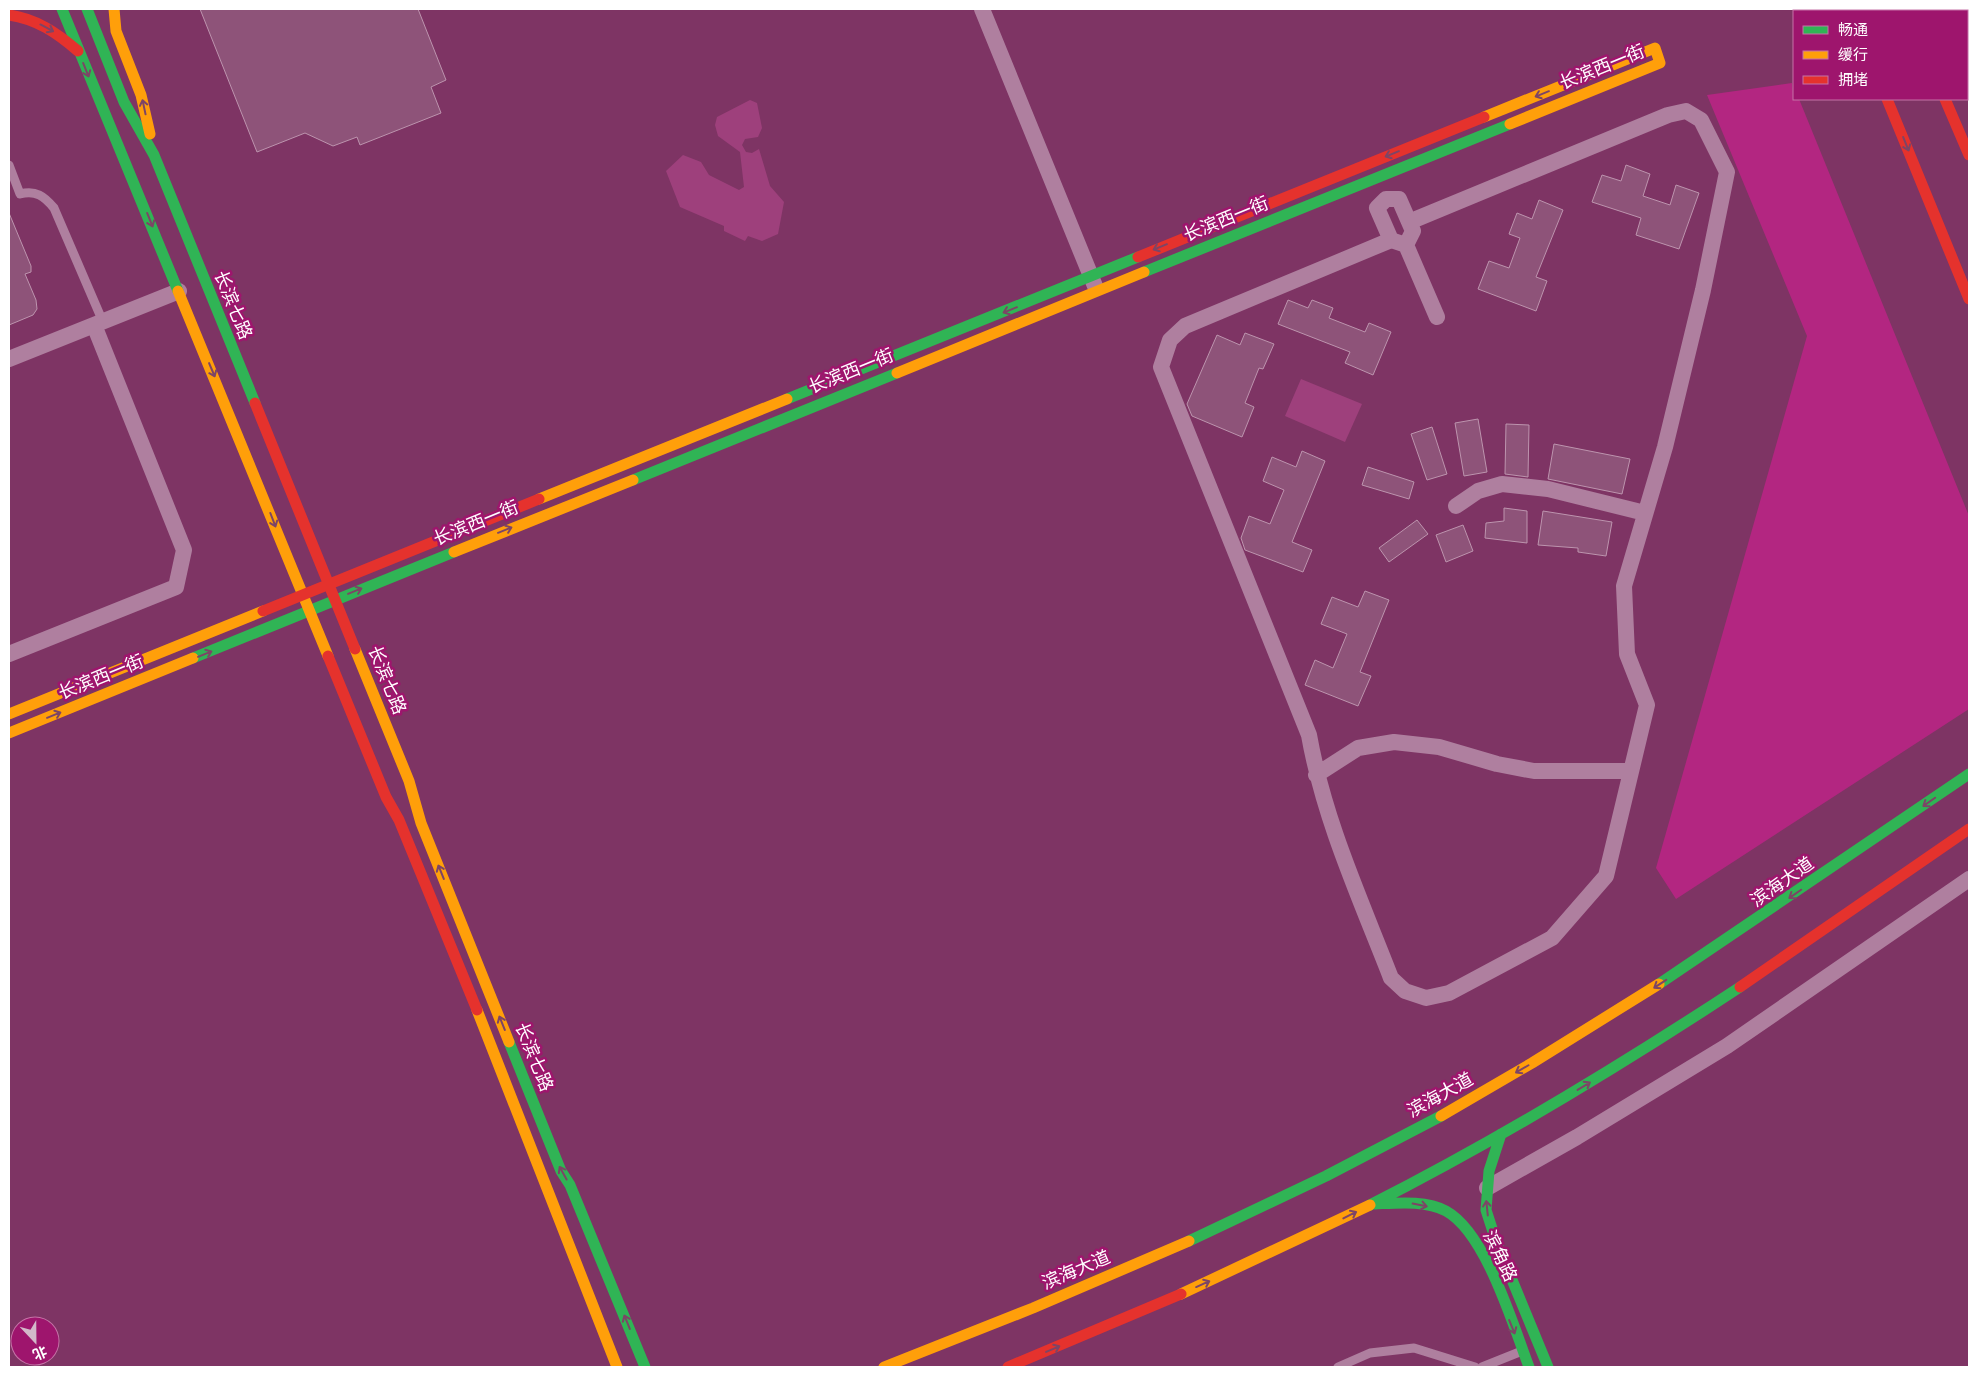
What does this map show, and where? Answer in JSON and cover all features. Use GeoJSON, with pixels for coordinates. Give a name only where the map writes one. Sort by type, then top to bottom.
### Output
{"type":"FeatureCollection","features":[{"type":"Feature","properties":{"kind":"main road","name":"长滨七路"},"geometry":{"type":"LineString","coordinates":[[62,9],[459,966],[617,1367]]}},
{"type":"Feature","properties":{"kind":"main road","name":"长滨七路"},"geometry":{"type":"LineString","coordinates":[[86,9],[124,102],[154,155],[409,781],[424,830],[561,1170],[570,1185],[646,1367]]}},
{"type":"Feature","properties":{"kind":"main road"},"geometry":{"type":"LineString","coordinates":[[114,9],[116,31],[141,95],[154,155]]}},
{"type":"Feature","properties":{"kind":"main road"},"geometry":{"type":"LineString","coordinates":[[9,15],[21,17],[44,26],[79,51]]}},
{"type":"Feature","properties":{"kind":"main road","name":"长滨西一街"},"geometry":{"type":"LineString","coordinates":[[9,714],[329,585],[1094,283],[1376,177],[1660,62],[1655,48],[1094,283],[310,610],[9,733]]}},
{"type":"Feature","properties":{"kind":"main road"},"geometry":{"type":"LineString","coordinates":[[1887,100],[1969,298]]}},
{"type":"Feature","properties":{"kind":"main road"},"geometry":{"type":"LineString","coordinates":[[1946,100],[1969,155]]}},
{"type":"Feature","properties":{"kind":"main road","name":"滨海大道"},"geometry":{"type":"LineString","coordinates":[[884,1367],[1158,1254],[1348,1164],[1465,1102],[1561,1046],[1727,940],[1969,774]]}},
{"type":"Feature","properties":{"kind":"main road"},"geometry":{"type":"LineString","coordinates":[[1008,1367],[1152,1307],[1372,1204],[1501,1134],[1644,1050],[1716,1004],[1969,829]]}},
{"type":"Feature","properties":{"kind":"main road","name":"滨角路"},"geometry":{"type":"LineString","coordinates":[[1501,1134],[1489,1171],[1486,1210],[1496,1241],[1548,1367]]}},
{"type":"Feature","properties":{"kind":"main road","name":"滨角路"},"geometry":{"type":"LineString","coordinates":[[1372,1204],[1405,1202],[1425,1206],[1446,1211],[1463,1224],[1481,1248],[1529,1367]]}},
{"type":"Feature","properties":{"kind":"street"},"geometry":{"type":"LineString","coordinates":[[982,9],[1094,283]]}},
{"type":"Feature","properties":{"kind":"street"},"geometry":{"type":"LineString","coordinates":[[1409,222],[1668,115],[1686,112],[1701,120],[1727,172],[1696,318],[1665,447],[1624,586],[1627,654],[1647,705],[1606,876],[1552,938],[1449,993],[1426,998],[1405,991],[1391,978],[1334,832],[1316,775],[1309,735],[1161,367],[1170,340],[1184,326],[1399,242],[1413,231],[1409,222],[1400,199],[1386,199],[1377,208],[1399,242],[1437,317]]}},
{"type":"Feature","properties":{"kind":"street"},"geometry":{"type":"LineString","coordinates":[[1376,177],[1386,199]]}},
{"type":"Feature","properties":{"kind":"street"},"geometry":{"type":"LineString","coordinates":[[9,359],[179,292]]}},
{"type":"Feature","properties":{"kind":"street"},"geometry":{"type":"LineString","coordinates":[[9,654],[176,587],[184,550],[99,323]]}},
{"type":"Feature","properties":{"kind":"street"},"geometry":{"type":"LineString","coordinates":[[1456,506],[1478,491],[1502,484],[1548,489],[1645,513]]}},
{"type":"Feature","properties":{"kind":"street"},"geometry":{"type":"LineString","coordinates":[[1316,775],[1358,748],[1394,742],[1439,747],[1497,764],[1534,771],[1631,770]]}},
{"type":"Feature","properties":{"kind":"street"},"geometry":{"type":"LineString","coordinates":[[1487,1188],[1577,1137],[1727,1046],[1969,879]]}},
{"type":"Feature","properties":{"kind":"lane"},"geometry":{"type":"LineString","coordinates":[[9,165],[20,194],[31,192],[44,196],[54,208],[99,323]]}},
{"type":"Feature","properties":{"kind":"lane"},"geometry":{"type":"LineString","coordinates":[[1338,1367],[1370,1353],[1414,1348],[1476,1367]]}},
{"type":"Feature","properties":{"kind":"lane"},"geometry":{"type":"LineString","coordinates":[[1482,1367],[1522,1351]]}},
{"type":"Feature","properties":{"kind":"shaded area"},"geometry":{"type":"Polygon","coordinates":[[[1792,83],[1793,100],[1799,100],[1969,516],[1969,709],[1676,899],[1656,868],[1807,336],[1707,95],[1792,83]]]}},
{"type":"Feature","properties":{"kind":"shaded area"},"geometry":{"type":"Polygon","coordinates":[[[750,100],[757,103],[762,128],[758,137],[745,139],[742,145],[746,152],[752,153],[759,149],[770,186],[784,202],[778,234],[762,241],[748,236],[745,241],[724,231],[724,226],[680,207],[666,171],[683,155],[701,162],[709,175],[739,190],[744,187],[740,152],[718,136],[715,125],[717,117],[750,100]]]}},
{"type":"Feature","properties":{"kind":"shaded area"},"geometry":{"type":"Polygon","coordinates":[[[1301,379],[1362,404],[1345,442],[1285,416],[1301,379]]]}},
{"type":"Feature","properties":{"kind":"building"},"geometry":{"type":"Polygon","coordinates":[[[200,9],[418,9],[446,80],[431,87],[441,113],[360,145],[357,137],[333,146],[305,133],[257,152],[200,9]]]}},
{"type":"Feature","properties":{"kind":"building"},"geometry":{"type":"Polygon","coordinates":[[[1626,165],[1650,174],[1643,196],[1670,205],[1676,185],[1699,193],[1679,249],[1636,235],[1641,218],[1592,202],[1602,175],[1621,181],[1626,165]]]}},
{"type":"Feature","properties":{"kind":"building"},"geometry":{"type":"Polygon","coordinates":[[[1539,200],[1563,210],[1536,277],[1547,281],[1536,311],[1478,289],[1489,261],[1509,268],[1520,238],[1509,234],[1517,213],[1532,219],[1539,200]]]}},
{"type":"Feature","properties":{"kind":"building"},"geometry":{"type":"Polygon","coordinates":[[[9,213],[31,266],[31,272],[25,274],[36,300],[37,309],[33,315],[9,325],[9,213]]]}},
{"type":"Feature","properties":{"kind":"building"},"geometry":{"type":"Polygon","coordinates":[[[1288,300],[1308,308],[1312,300],[1333,308],[1329,318],[1365,332],[1369,323],[1391,332],[1373,375],[1345,363],[1350,352],[1278,324],[1288,300]]]}},
{"type":"Feature","properties":{"kind":"building"},"geometry":{"type":"Polygon","coordinates":[[[1245,333],[1274,344],[1263,369],[1259,368],[1245,403],[1254,407],[1242,437],[1192,416],[1187,404],[1217,335],[1240,345],[1245,333]]]}},
{"type":"Feature","properties":{"kind":"building"},"geometry":{"type":"Polygon","coordinates":[[[1478,419],[1487,472],[1464,476],[1455,423],[1478,419]]]}},
{"type":"Feature","properties":{"kind":"building"},"geometry":{"type":"Polygon","coordinates":[[[1506,424],[1529,425],[1528,477],[1505,474],[1506,424]]]}},
{"type":"Feature","properties":{"kind":"building"},"geometry":{"type":"Polygon","coordinates":[[[1432,427],[1447,474],[1427,480],[1411,434],[1432,427]]]}},
{"type":"Feature","properties":{"kind":"building"},"geometry":{"type":"Polygon","coordinates":[[[1554,444],[1630,459],[1622,494],[1548,479],[1554,444]]]}},
{"type":"Feature","properties":{"kind":"building"},"geometry":{"type":"Polygon","coordinates":[[[1302,451],[1325,461],[1292,542],[1312,550],[1303,572],[1245,550],[1241,538],[1249,516],[1270,524],[1284,490],[1263,481],[1272,457],[1296,467],[1302,451]]]}},
{"type":"Feature","properties":{"kind":"building"},"geometry":{"type":"Polygon","coordinates":[[[1368,467],[1414,482],[1409,499],[1362,485],[1368,467]]]}},
{"type":"Feature","properties":{"kind":"building"},"geometry":{"type":"Polygon","coordinates":[[[1504,508],[1527,511],[1527,543],[1485,538],[1486,523],[1504,521],[1504,508]]]}},
{"type":"Feature","properties":{"kind":"building"},"geometry":{"type":"Polygon","coordinates":[[[1543,511],[1612,522],[1606,556],[1578,552],[1578,548],[1538,545],[1543,511]]]}},
{"type":"Feature","properties":{"kind":"building"},"geometry":{"type":"Polygon","coordinates":[[[1417,520],[1428,534],[1389,562],[1379,548],[1417,520]]]}},
{"type":"Feature","properties":{"kind":"building"},"geometry":{"type":"Polygon","coordinates":[[[1463,525],[1473,551],[1446,562],[1436,535],[1463,525]]]}},
{"type":"Feature","properties":{"kind":"building"},"geometry":{"type":"Polygon","coordinates":[[[1365,591],[1389,600],[1360,672],[1371,676],[1358,706],[1305,685],[1315,660],[1333,668],[1347,634],[1321,624],[1332,597],[1358,607],[1365,591]]]}},
{"type":"Feature","properties":{"kind":"traffic: fast"},"geometry":{"type":"LineString","coordinates":[[62,9],[178,291]]}},
{"type":"Feature","properties":{"kind":"traffic: fast"},"geometry":{"type":"LineString","coordinates":[[87,9],[124,102],[154,155],[255,403]]}},
{"type":"Feature","properties":{"kind":"traffic: fast"},"geometry":{"type":"LineString","coordinates":[[1144,272],[1510,124]]}},
{"type":"Feature","properties":{"kind":"traffic: fast"},"geometry":{"type":"LineString","coordinates":[[787,399],[1138,257]]}},
{"type":"Feature","properties":{"kind":"traffic: fast"},"geometry":{"type":"LineString","coordinates":[[633,480],[897,373]]}},
{"type":"Feature","properties":{"kind":"traffic: fast"},"geometry":{"type":"LineString","coordinates":[[193,658],[454,552]]}},
{"type":"Feature","properties":{"kind":"traffic: fast"},"geometry":{"type":"LineString","coordinates":[[1659,984],[1969,774]]}},
{"type":"Feature","properties":{"kind":"traffic: fast"},"geometry":{"type":"LineString","coordinates":[[1370,1205],[1465,1155],[1558,1101],[1740,987]]}},
{"type":"Feature","properties":{"kind":"traffic: fast"},"geometry":{"type":"LineString","coordinates":[[509,1042],[561,1171],[570,1185],[645,1367]]}},
{"type":"Feature","properties":{"kind":"traffic: fast"},"geometry":{"type":"LineString","coordinates":[[1189,1241],[1326,1176],[1441,1116]]}},
{"type":"Feature","properties":{"kind":"traffic: fast"},"geometry":{"type":"LineString","coordinates":[[1501,1134],[1489,1171],[1486,1210],[1496,1241],[1548,1367]]}},
{"type":"Feature","properties":{"kind":"traffic: fast"},"geometry":{"type":"LineString","coordinates":[[1375,1204],[1411,1203],[1430,1205],[1446,1211],[1460,1222],[1474,1239],[1486,1259],[1506,1305],[1529,1367]]}},
{"type":"Feature","properties":{"kind":"traffic: slow"},"geometry":{"type":"LineString","coordinates":[[114,9],[116,31],[141,95],[150,134]]}},
{"type":"Feature","properties":{"kind":"traffic: slow"},"geometry":{"type":"LineString","coordinates":[[1484,117],[1655,48],[1660,63],[1510,124]]}},
{"type":"Feature","properties":{"kind":"traffic: slow"},"geometry":{"type":"LineString","coordinates":[[897,373],[1144,272]]}},
{"type":"Feature","properties":{"kind":"traffic: slow"},"geometry":{"type":"LineString","coordinates":[[178,291],[328,656]]}},
{"type":"Feature","properties":{"kind":"traffic: slow"},"geometry":{"type":"LineString","coordinates":[[539,499],[787,399]]}},
{"type":"Feature","properties":{"kind":"traffic: slow"},"geometry":{"type":"LineString","coordinates":[[454,552],[633,480]]}},
{"type":"Feature","properties":{"kind":"traffic: slow"},"geometry":{"type":"LineString","coordinates":[[9,714],[263,611]]}},
{"type":"Feature","properties":{"kind":"traffic: slow"},"geometry":{"type":"LineString","coordinates":[[355,649],[409,781],[421,823],[509,1042]]}},
{"type":"Feature","properties":{"kind":"traffic: slow"},"geometry":{"type":"LineString","coordinates":[[9,733],[193,658]]}},
{"type":"Feature","properties":{"kind":"traffic: slow"},"geometry":{"type":"LineString","coordinates":[[1441,1116],[1532,1063],[1659,984]]}},
{"type":"Feature","properties":{"kind":"traffic: slow"},"geometry":{"type":"LineString","coordinates":[[477,1010],[617,1367]]}},
{"type":"Feature","properties":{"kind":"traffic: slow"},"geometry":{"type":"LineString","coordinates":[[1181,1294],[1370,1205]]}},
{"type":"Feature","properties":{"kind":"traffic: slow"},"geometry":{"type":"LineString","coordinates":[[884,1367],[1033,1308],[1189,1241]]}},
{"type":"Feature","properties":{"kind":"traffic: jam"},"geometry":{"type":"LineString","coordinates":[[9,15],[38,23],[78,51]]}},
{"type":"Feature","properties":{"kind":"traffic: jam"},"geometry":{"type":"LineString","coordinates":[[1887,100],[1969,299]]}},
{"type":"Feature","properties":{"kind":"traffic: jam"},"geometry":{"type":"LineString","coordinates":[[1945,100],[1969,155]]}},
{"type":"Feature","properties":{"kind":"traffic: jam"},"geometry":{"type":"LineString","coordinates":[[1138,257],[1484,117]]}},
{"type":"Feature","properties":{"kind":"traffic: jam"},"geometry":{"type":"LineString","coordinates":[[255,403],[355,649]]}},
{"type":"Feature","properties":{"kind":"traffic: jam"},"geometry":{"type":"LineString","coordinates":[[263,611],[539,499]]}},
{"type":"Feature","properties":{"kind":"traffic: jam"},"geometry":{"type":"LineString","coordinates":[[328,656],[386,797],[399,820],[477,1010]]}},
{"type":"Feature","properties":{"kind":"traffic: jam"},"geometry":{"type":"LineString","coordinates":[[1740,987],[1969,829]]}},
{"type":"Feature","properties":{"kind":"traffic: jam"},"geometry":{"type":"LineString","coordinates":[[1008,1367],[1181,1294]]}}]}
